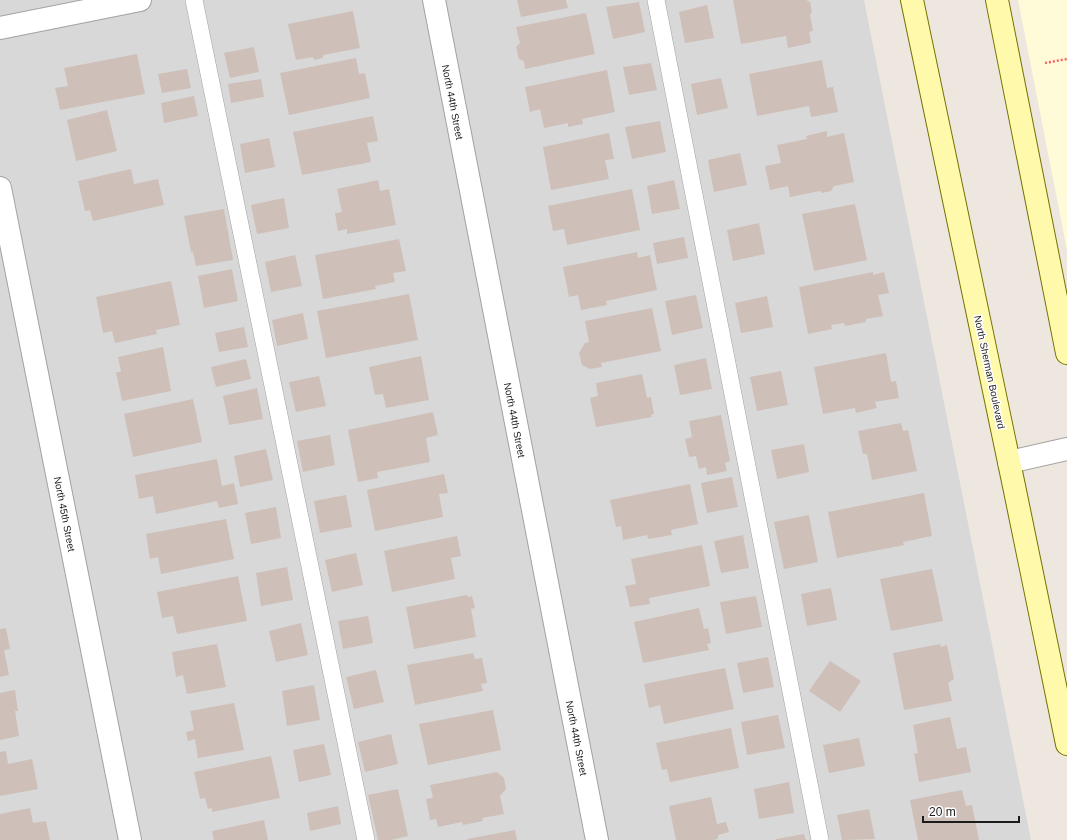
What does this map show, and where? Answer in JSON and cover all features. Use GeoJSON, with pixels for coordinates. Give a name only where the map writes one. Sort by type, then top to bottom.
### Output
{"type":"FeatureCollection","features":[{"type":"Feature","properties":{"kind":"main road","name":"North Sherman Boulevard"},"geometry":{"type":"LineString","coordinates":[[912,0],[1067,744]]}},
{"type":"Feature","properties":{"kind":"main road"},"geometry":{"type":"LineString","coordinates":[[997,0],[1067,353]]}},
{"type":"Feature","properties":{"kind":"street"},"geometry":{"type":"LineString","coordinates":[[0,28],[140,0]]}},
{"type":"Feature","properties":{"kind":"street","name":"North 44th Street"},"geometry":{"type":"LineString","coordinates":[[434,0],[597,840]]}},
{"type":"Feature","properties":{"kind":"street","name":"North 45th Street"},"geometry":{"type":"LineString","coordinates":[[0,188],[130,840]]}},
{"type":"Feature","properties":{"kind":"street"},"geometry":{"type":"LineString","coordinates":[[1009,462],[1067,449]]}},
{"type":"Feature","properties":{"kind":"lane"},"geometry":{"type":"LineString","coordinates":[[194,0],[366,840]]}},
{"type":"Feature","properties":{"kind":"lane"},"geometry":{"type":"LineString","coordinates":[[656,0],[820,840]]}},
{"type":"Feature","properties":{"kind":"path"},"geometry":{"type":"LineString","coordinates":[[1045,63],[1067,59]]}},
{"type":"Feature","properties":{"kind":"shaded area"},"geometry":{"type":"Polygon","coordinates":[[[0,0],[864,0],[1031,840],[0,840],[0,0]]]}},
{"type":"Feature","properties":{"kind":"shaded area"},"geometry":{"type":"Polygon","coordinates":[[[1018,0],[1067,0],[1067,250],[1018,0]]]}},
{"type":"Feature","properties":{"kind":"building"},"geometry":{"type":"Polygon","coordinates":[[[517,0],[566,0],[568,8],[521,17],[517,0]]]}},
{"type":"Feature","properties":{"kind":"building"},"geometry":{"type":"Polygon","coordinates":[[[733,0],[806,0],[810,2],[812,12],[810,15],[813,31],[809,32],[811,43],[788,48],[786,36],[741,44],[733,0]]]}},
{"type":"Feature","properties":{"kind":"building"},"geometry":{"type":"Polygon","coordinates":[[[639,2],[645,32],[613,39],[606,7],[639,2]]]}},
{"type":"Feature","properties":{"kind":"building"},"geometry":{"type":"Polygon","coordinates":[[[707,5],[714,38],[685,43],[679,12],[707,5]]]}},
{"type":"Feature","properties":{"kind":"building"},"geometry":{"type":"Polygon","coordinates":[[[353,11],[360,48],[323,55],[323,58],[314,60],[313,57],[296,60],[288,24],[353,11]]]}},
{"type":"Feature","properties":{"kind":"building"},"geometry":{"type":"Polygon","coordinates":[[[586,13],[595,54],[525,69],[524,61],[519,59],[516,47],[520,43],[516,27],[586,13]]]}},
{"type":"Feature","properties":{"kind":"building"},"geometry":{"type":"Polygon","coordinates":[[[254,47],[259,72],[230,78],[224,53],[254,47]]]}},
{"type":"Feature","properties":{"kind":"building"},"geometry":{"type":"Polygon","coordinates":[[[137,54],[145,94],[60,110],[55,88],[68,86],[64,68],[137,54]]]}},
{"type":"Feature","properties":{"kind":"building"},"geometry":{"type":"Polygon","coordinates":[[[356,58],[359,74],[365,73],[370,98],[289,115],[280,73],[356,58]]]}},
{"type":"Feature","properties":{"kind":"building"},"geometry":{"type":"Polygon","coordinates":[[[822,60],[827,88],[833,87],[838,112],[811,117],[809,106],[757,116],[749,74],[822,60]]]}},
{"type":"Feature","properties":{"kind":"building"},"geometry":{"type":"Polygon","coordinates":[[[651,63],[657,90],[629,95],[623,67],[651,63]]]}},
{"type":"Feature","properties":{"kind":"building"},"geometry":{"type":"Polygon","coordinates":[[[187,69],[191,88],[162,93],[158,74],[187,69]]]}},
{"type":"Feature","properties":{"kind":"building"},"geometry":{"type":"Polygon","coordinates":[[[607,70],[615,112],[582,119],[583,124],[568,127],[568,123],[544,128],[540,109],[530,112],[525,87],[607,70]]]}},
{"type":"Feature","properties":{"kind":"building"},"geometry":{"type":"Polygon","coordinates":[[[721,78],[728,108],[697,115],[691,84],[721,78]]]}},
{"type":"Feature","properties":{"kind":"building"},"geometry":{"type":"Polygon","coordinates":[[[261,79],[264,97],[231,103],[228,84],[261,79]]]}},
{"type":"Feature","properties":{"kind":"building"},"geometry":{"type":"Polygon","coordinates":[[[194,96],[198,116],[164,123],[161,103],[194,96]]]}},
{"type":"Feature","properties":{"kind":"building"},"geometry":{"type":"Polygon","coordinates":[[[107,110],[117,151],[76,161],[67,120],[107,110]]]}},
{"type":"Feature","properties":{"kind":"building"},"geometry":{"type":"Polygon","coordinates":[[[373,116],[378,141],[367,143],[371,162],[302,175],[293,132],[373,116]]]}},
{"type":"Feature","properties":{"kind":"building"},"geometry":{"type":"Polygon","coordinates":[[[660,121],[666,152],[632,159],[625,127],[660,121]]]}},
{"type":"Feature","properties":{"kind":"building"},"geometry":{"type":"Polygon","coordinates":[[[827,131],[827,137],[844,133],[854,182],[834,186],[831,191],[822,193],[820,191],[790,197],[788,186],[770,190],[765,166],[781,163],[777,145],[807,139],[806,136],[827,131]]]}},
{"type":"Feature","properties":{"kind":"building"},"geometry":{"type":"Polygon","coordinates":[[[609,133],[614,159],[605,160],[609,179],[551,190],[543,147],[609,133]]]}},
{"type":"Feature","properties":{"kind":"building"},"geometry":{"type":"Polygon","coordinates":[[[269,138],[275,167],[245,173],[240,144],[269,138]]]}},
{"type":"Feature","properties":{"kind":"building"},"geometry":{"type":"Polygon","coordinates":[[[740,153],[747,185],[714,192],[708,160],[740,153]]]}},
{"type":"Feature","properties":{"kind":"building"},"geometry":{"type":"Polygon","coordinates":[[[131,169],[134,184],[158,179],[164,205],[93,221],[90,210],[85,211],[78,181],[131,169]]]}},
{"type":"Feature","properties":{"kind":"building"},"geometry":{"type":"Polygon","coordinates":[[[378,180],[380,191],[389,189],[396,225],[347,234],[347,229],[338,231],[335,213],[342,212],[337,189],[378,180]]]}},
{"type":"Feature","properties":{"kind":"building"},"geometry":{"type":"Polygon","coordinates":[[[674,180],[680,209],[652,214],[647,186],[674,180]]]}},
{"type":"Feature","properties":{"kind":"building"},"geometry":{"type":"Polygon","coordinates":[[[632,189],[640,230],[567,245],[564,229],[553,231],[548,206],[632,189]]]}},
{"type":"Feature","properties":{"kind":"building"},"geometry":{"type":"Polygon","coordinates":[[[284,198],[289,228],[257,234],[251,205],[284,198]]]}},
{"type":"Feature","properties":{"kind":"building"},"geometry":{"type":"Polygon","coordinates":[[[855,204],[867,260],[814,271],[802,214],[855,204]]]}},
{"type":"Feature","properties":{"kind":"building"},"geometry":{"type":"Polygon","coordinates":[[[224,209],[233,260],[196,266],[193,252],[191,252],[184,216],[224,209]]]}},
{"type":"Feature","properties":{"kind":"building"},"geometry":{"type":"Polygon","coordinates":[[[759,223],[765,254],[733,261],[727,230],[759,223]]]}},
{"type":"Feature","properties":{"kind":"building"},"geometry":{"type":"Polygon","coordinates":[[[684,237],[688,258],[657,264],[653,243],[684,237]]]}},
{"type":"Feature","properties":{"kind":"building"},"geometry":{"type":"Polygon","coordinates":[[[399,239],[406,271],[393,273],[395,282],[375,286],[376,289],[323,299],[315,255],[399,239]]]}},
{"type":"Feature","properties":{"kind":"building"},"geometry":{"type":"Polygon","coordinates":[[[637,252],[638,258],[650,255],[657,290],[606,301],[607,305],[581,310],[578,295],[569,297],[563,267],[637,252]]]}},
{"type":"Feature","properties":{"kind":"building"},"geometry":{"type":"Polygon","coordinates":[[[295,255],[302,286],[271,292],[265,262],[295,255]]]}},
{"type":"Feature","properties":{"kind":"building"},"geometry":{"type":"Polygon","coordinates":[[[232,269],[238,301],[204,308],[198,276],[232,269]]]}},
{"type":"Feature","properties":{"kind":"building"},"geometry":{"type":"Polygon","coordinates":[[[873,272],[873,275],[884,272],[889,293],[878,295],[883,316],[866,319],[866,322],[845,326],[844,323],[831,325],[832,329],[808,334],[799,287],[873,272]]]}},
{"type":"Feature","properties":{"kind":"building"},"geometry":{"type":"Polygon","coordinates":[[[171,281],[180,325],[156,330],[157,334],[115,343],[112,331],[103,333],[96,297],[171,281]]]}},
{"type":"Feature","properties":{"kind":"building"},"geometry":{"type":"Polygon","coordinates":[[[409,294],[418,340],[326,358],[317,311],[409,294]]]}},
{"type":"Feature","properties":{"kind":"building"},"geometry":{"type":"Polygon","coordinates":[[[696,295],[703,328],[672,335],[665,301],[696,295]]]}},
{"type":"Feature","properties":{"kind":"building"},"geometry":{"type":"Polygon","coordinates":[[[767,296],[773,327],[741,333],[735,303],[767,296]]]}},
{"type":"Feature","properties":{"kind":"building"},"geometry":{"type":"Polygon","coordinates":[[[652,308],[661,351],[601,363],[602,367],[590,369],[582,365],[579,353],[585,343],[589,342],[585,321],[652,308]]]}},
{"type":"Feature","properties":{"kind":"building"},"geometry":{"type":"Polygon","coordinates":[[[303,313],[308,339],[277,346],[272,320],[303,313]]]}},
{"type":"Feature","properties":{"kind":"building"},"geometry":{"type":"Polygon","coordinates":[[[244,327],[248,347],[219,352],[215,333],[244,327]]]}},
{"type":"Feature","properties":{"kind":"building"},"geometry":{"type":"Polygon","coordinates":[[[163,347],[171,391],[122,401],[116,372],[121,372],[118,357],[163,347]]]}},
{"type":"Feature","properties":{"kind":"building"},"geometry":{"type":"Polygon","coordinates":[[[886,353],[891,382],[896,381],[899,398],[875,402],[877,408],[856,413],[855,408],[823,414],[814,367],[886,353]]]}},
{"type":"Feature","properties":{"kind":"building"},"geometry":{"type":"Polygon","coordinates":[[[421,356],[429,400],[386,408],[383,394],[375,395],[369,367],[421,356]]]}},
{"type":"Feature","properties":{"kind":"building"},"geometry":{"type":"Polygon","coordinates":[[[706,358],[712,389],[680,395],[674,365],[706,358]]]}},
{"type":"Feature","properties":{"kind":"building"},"geometry":{"type":"Polygon","coordinates":[[[246,359],[251,379],[216,387],[211,367],[246,359]]]}},
{"type":"Feature","properties":{"kind":"building"},"geometry":{"type":"Polygon","coordinates":[[[781,371],[788,405],[757,411],[750,377],[781,371]]]}},
{"type":"Feature","properties":{"kind":"building"},"geometry":{"type":"Polygon","coordinates":[[[642,374],[647,398],[651,397],[654,414],[651,415],[652,417],[596,427],[590,398],[598,396],[596,383],[642,374]]]}},
{"type":"Feature","properties":{"kind":"building"},"geometry":{"type":"Polygon","coordinates":[[[319,376],[326,406],[296,412],[289,382],[319,376]]]}},
{"type":"Feature","properties":{"kind":"building"},"geometry":{"type":"Polygon","coordinates":[[[257,388],[263,419],[229,425],[223,396],[257,388]]]}},
{"type":"Feature","properties":{"kind":"building"},"geometry":{"type":"Polygon","coordinates":[[[193,399],[202,442],[133,457],[124,414],[193,399]]]}},
{"type":"Feature","properties":{"kind":"building"},"geometry":{"type":"Polygon","coordinates":[[[433,412],[438,435],[426,438],[430,462],[377,472],[378,478],[358,482],[348,430],[433,412]]]}},
{"type":"Feature","properties":{"kind":"building"},"geometry":{"type":"Polygon","coordinates":[[[721,415],[730,461],[725,463],[727,471],[707,475],[706,467],[699,469],[696,456],[689,457],[685,439],[692,437],[689,421],[721,415]]]}},
{"type":"Feature","properties":{"kind":"building"},"geometry":{"type":"Polygon","coordinates":[[[901,423],[903,431],[908,430],[917,471],[872,480],[867,454],[863,454],[858,431],[901,423]]]}},
{"type":"Feature","properties":{"kind":"building"},"geometry":{"type":"Polygon","coordinates":[[[330,435],[335,465],[303,472],[297,441],[330,435]]]}},
{"type":"Feature","properties":{"kind":"building"},"geometry":{"type":"Polygon","coordinates":[[[804,444],[809,472],[777,479],[771,450],[804,444]]]}},
{"type":"Feature","properties":{"kind":"building"},"geometry":{"type":"Polygon","coordinates":[[[266,449],[273,480],[240,487],[234,456],[266,449]]]}},
{"type":"Feature","properties":{"kind":"building"},"geometry":{"type":"Polygon","coordinates":[[[217,459],[222,486],[234,483],[238,504],[219,508],[217,501],[156,514],[153,496],[139,499],[135,475],[217,459]]]}},
{"type":"Feature","properties":{"kind":"building"},"geometry":{"type":"Polygon","coordinates":[[[444,474],[448,493],[439,494],[443,517],[375,531],[367,490],[444,474]]]}},
{"type":"Feature","properties":{"kind":"building"},"geometry":{"type":"Polygon","coordinates":[[[732,477],[738,507],[707,513],[701,483],[732,477]]]}},
{"type":"Feature","properties":{"kind":"building"},"geometry":{"type":"Polygon","coordinates":[[[690,484],[698,524],[671,530],[672,535],[648,539],[647,535],[623,540],[621,526],[616,527],[610,500],[690,484]]]}},
{"type":"Feature","properties":{"kind":"building"},"geometry":{"type":"Polygon","coordinates":[[[924,493],[932,536],[903,542],[904,545],[837,558],[828,512],[924,493]]]}},
{"type":"Feature","properties":{"kind":"building"},"geometry":{"type":"Polygon","coordinates":[[[346,495],[352,527],[320,533],[314,501],[346,495]]]}},
{"type":"Feature","properties":{"kind":"building"},"geometry":{"type":"Polygon","coordinates":[[[276,507],[281,538],[251,544],[245,513],[276,507]]]}},
{"type":"Feature","properties":{"kind":"building"},"geometry":{"type":"Polygon","coordinates":[[[809,515],[818,562],[784,569],[774,522],[809,515]]]}},
{"type":"Feature","properties":{"kind":"building"},"geometry":{"type":"Polygon","coordinates":[[[226,519],[234,559],[161,574],[158,557],[150,559],[146,534],[226,519]]]}},
{"type":"Feature","properties":{"kind":"building"},"geometry":{"type":"Polygon","coordinates":[[[743,535],[749,568],[721,573],[714,541],[743,535]]]}},
{"type":"Feature","properties":{"kind":"building"},"geometry":{"type":"Polygon","coordinates":[[[457,536],[461,556],[451,558],[455,579],[392,592],[384,551],[457,536]]]}},
{"type":"Feature","properties":{"kind":"building"},"geometry":{"type":"Polygon","coordinates":[[[702,545],[710,586],[649,598],[650,604],[630,607],[625,586],[636,584],[631,559],[702,545]]]}},
{"type":"Feature","properties":{"kind":"building"},"geometry":{"type":"Polygon","coordinates":[[[356,553],[363,585],[332,592],[325,560],[356,553]]]}},
{"type":"Feature","properties":{"kind":"building"},"geometry":{"type":"Polygon","coordinates":[[[287,567],[293,600],[261,606],[256,573],[287,567]]]}},
{"type":"Feature","properties":{"kind":"building"},"geometry":{"type":"Polygon","coordinates":[[[932,569],[943,621],[891,631],[880,579],[932,569]]]}},
{"type":"Feature","properties":{"kind":"building"},"geometry":{"type":"Polygon","coordinates":[[[238,576],[247,621],[177,634],[173,616],[162,618],[157,592],[238,576]]]}},
{"type":"Feature","properties":{"kind":"building"},"geometry":{"type":"Polygon","coordinates":[[[831,588],[837,620],[807,626],[801,594],[831,588]]]}},
{"type":"Feature","properties":{"kind":"building"},"geometry":{"type":"Polygon","coordinates":[[[467,595],[468,597],[472,596],[475,608],[471,609],[476,637],[414,649],[406,607],[467,595]]]}},
{"type":"Feature","properties":{"kind":"building"},"geometry":{"type":"Polygon","coordinates":[[[756,596],[762,627],[726,634],[720,602],[756,596]]]}},
{"type":"Feature","properties":{"kind":"building"},"geometry":{"type":"Polygon","coordinates":[[[699,608],[704,629],[708,628],[711,643],[707,644],[709,650],[643,663],[634,622],[699,608]]]}},
{"type":"Feature","properties":{"kind":"building"},"geometry":{"type":"Polygon","coordinates":[[[368,616],[373,643],[343,649],[338,621],[368,616]]]}},
{"type":"Feature","properties":{"kind":"building"},"geometry":{"type":"Polygon","coordinates":[[[301,623],[308,655],[276,662],[269,631],[301,623]]]}},
{"type":"Feature","properties":{"kind":"building"},"geometry":{"type":"Polygon","coordinates":[[[6,628],[10,649],[4,650],[9,675],[0,677],[0,629],[6,628]]]}},
{"type":"Feature","properties":{"kind":"building"},"geometry":{"type":"Polygon","coordinates":[[[217,644],[226,687],[187,694],[183,675],[176,677],[172,652],[217,644]]]}},
{"type":"Feature","properties":{"kind":"building"},"geometry":{"type":"Polygon","coordinates":[[[940,644],[941,647],[947,645],[954,679],[948,683],[952,701],[904,710],[893,653],[940,644]]]}},
{"type":"Feature","properties":{"kind":"building"},"geometry":{"type":"Polygon","coordinates":[[[473,653],[475,659],[482,658],[487,683],[481,684],[483,691],[415,705],[407,665],[473,653]]]}},
{"type":"Feature","properties":{"kind":"building"},"geometry":{"type":"Polygon","coordinates":[[[768,657],[774,687],[743,693],[737,663],[768,657]]]}},
{"type":"Feature","properties":{"kind":"building"},"geometry":{"type":"Polygon","coordinates":[[[830,661],[861,681],[840,712],[809,691],[830,661]]]}},
{"type":"Feature","properties":{"kind":"building"},"geometry":{"type":"Polygon","coordinates":[[[725,668],[734,709],[664,724],[660,705],[649,708],[644,684],[725,668]]]}},
{"type":"Feature","properties":{"kind":"building"},"geometry":{"type":"Polygon","coordinates":[[[376,670],[384,702],[354,709],[346,677],[376,670]]]}},
{"type":"Feature","properties":{"kind":"building"},"geometry":{"type":"Polygon","coordinates":[[[314,685],[320,720],[287,726],[282,691],[314,685]]]}},
{"type":"Feature","properties":{"kind":"building"},"geometry":{"type":"Polygon","coordinates":[[[15,690],[18,711],[15,711],[19,736],[0,740],[0,693],[15,690]]]}},
{"type":"Feature","properties":{"kind":"building"},"geometry":{"type":"Polygon","coordinates":[[[234,703],[244,750],[198,758],[195,739],[188,741],[186,732],[194,730],[190,711],[234,703]]]}},
{"type":"Feature","properties":{"kind":"building"},"geometry":{"type":"Polygon","coordinates":[[[493,710],[501,750],[428,765],[419,724],[493,710]]]}},
{"type":"Feature","properties":{"kind":"building"},"geometry":{"type":"Polygon","coordinates":[[[778,715],[785,748],[747,755],[741,722],[778,715]]]}},
{"type":"Feature","properties":{"kind":"building"},"geometry":{"type":"Polygon","coordinates":[[[950,717],[957,749],[966,747],[971,772],[919,782],[914,754],[918,753],[913,725],[950,717]]]}},
{"type":"Feature","properties":{"kind":"building"},"geometry":{"type":"Polygon","coordinates":[[[731,728],[739,768],[670,782],[667,769],[662,770],[656,743],[731,728]]]}},
{"type":"Feature","properties":{"kind":"building"},"geometry":{"type":"Polygon","coordinates":[[[391,734],[398,764],[365,772],[358,742],[391,734]]]}},
{"type":"Feature","properties":{"kind":"building"},"geometry":{"type":"Polygon","coordinates":[[[859,738],[865,766],[829,773],[823,745],[859,738]]]}},
{"type":"Feature","properties":{"kind":"building"},"geometry":{"type":"Polygon","coordinates":[[[324,744],[331,775],[299,782],[293,750],[324,744]]]}},
{"type":"Feature","properties":{"kind":"building"},"geometry":{"type":"Polygon","coordinates":[[[6,751],[8,764],[32,759],[38,789],[0,796],[0,752],[6,751]]]}},
{"type":"Feature","properties":{"kind":"building"},"geometry":{"type":"Polygon","coordinates":[[[271,756],[280,798],[212,812],[212,808],[208,809],[205,798],[200,799],[194,772],[271,756]]]}},
{"type":"Feature","properties":{"kind":"building"},"geometry":{"type":"Polygon","coordinates":[[[497,772],[504,778],[506,789],[500,796],[504,814],[482,818],[483,821],[463,825],[462,822],[438,827],[436,819],[430,820],[426,799],[433,798],[430,785],[497,772]]]}},
{"type":"Feature","properties":{"kind":"building"},"geometry":{"type":"Polygon","coordinates":[[[789,782],[794,813],[759,819],[754,789],[789,782]]]}},
{"type":"Feature","properties":{"kind":"building"},"geometry":{"type":"Polygon","coordinates":[[[398,789],[408,836],[391,840],[378,840],[368,795],[398,789]]]}},
{"type":"Feature","properties":{"kind":"building"},"geometry":{"type":"Polygon","coordinates":[[[962,790],[966,806],[972,805],[979,840],[918,840],[910,800],[962,790]]]}},
{"type":"Feature","properties":{"kind":"building"},"geometry":{"type":"Polygon","coordinates":[[[711,797],[717,824],[726,822],[729,832],[718,835],[718,839],[712,840],[676,840],[669,806],[711,797]]]}},
{"type":"Feature","properties":{"kind":"building"},"geometry":{"type":"Polygon","coordinates":[[[338,806],[341,824],[310,831],[307,813],[338,806]]]}},
{"type":"Feature","properties":{"kind":"building"},"geometry":{"type":"Polygon","coordinates":[[[30,808],[33,823],[46,821],[50,840],[0,840],[0,814],[30,808]]]}},
{"type":"Feature","properties":{"kind":"building"},"geometry":{"type":"Polygon","coordinates":[[[869,809],[875,839],[842,840],[837,815],[869,809]]]}},
{"type":"Feature","properties":{"kind":"building"},"geometry":{"type":"Polygon","coordinates":[[[264,820],[268,840],[214,840],[212,831],[264,820]]]}},
{"type":"Feature","properties":{"kind":"building"},"geometry":{"type":"Polygon","coordinates":[[[515,830],[517,840],[467,840],[467,839],[515,830]]]}},
{"type":"Feature","properties":{"kind":"building"},"geometry":{"type":"Polygon","coordinates":[[[804,834],[806,840],[776,840],[776,839],[804,834]]]}}]}
